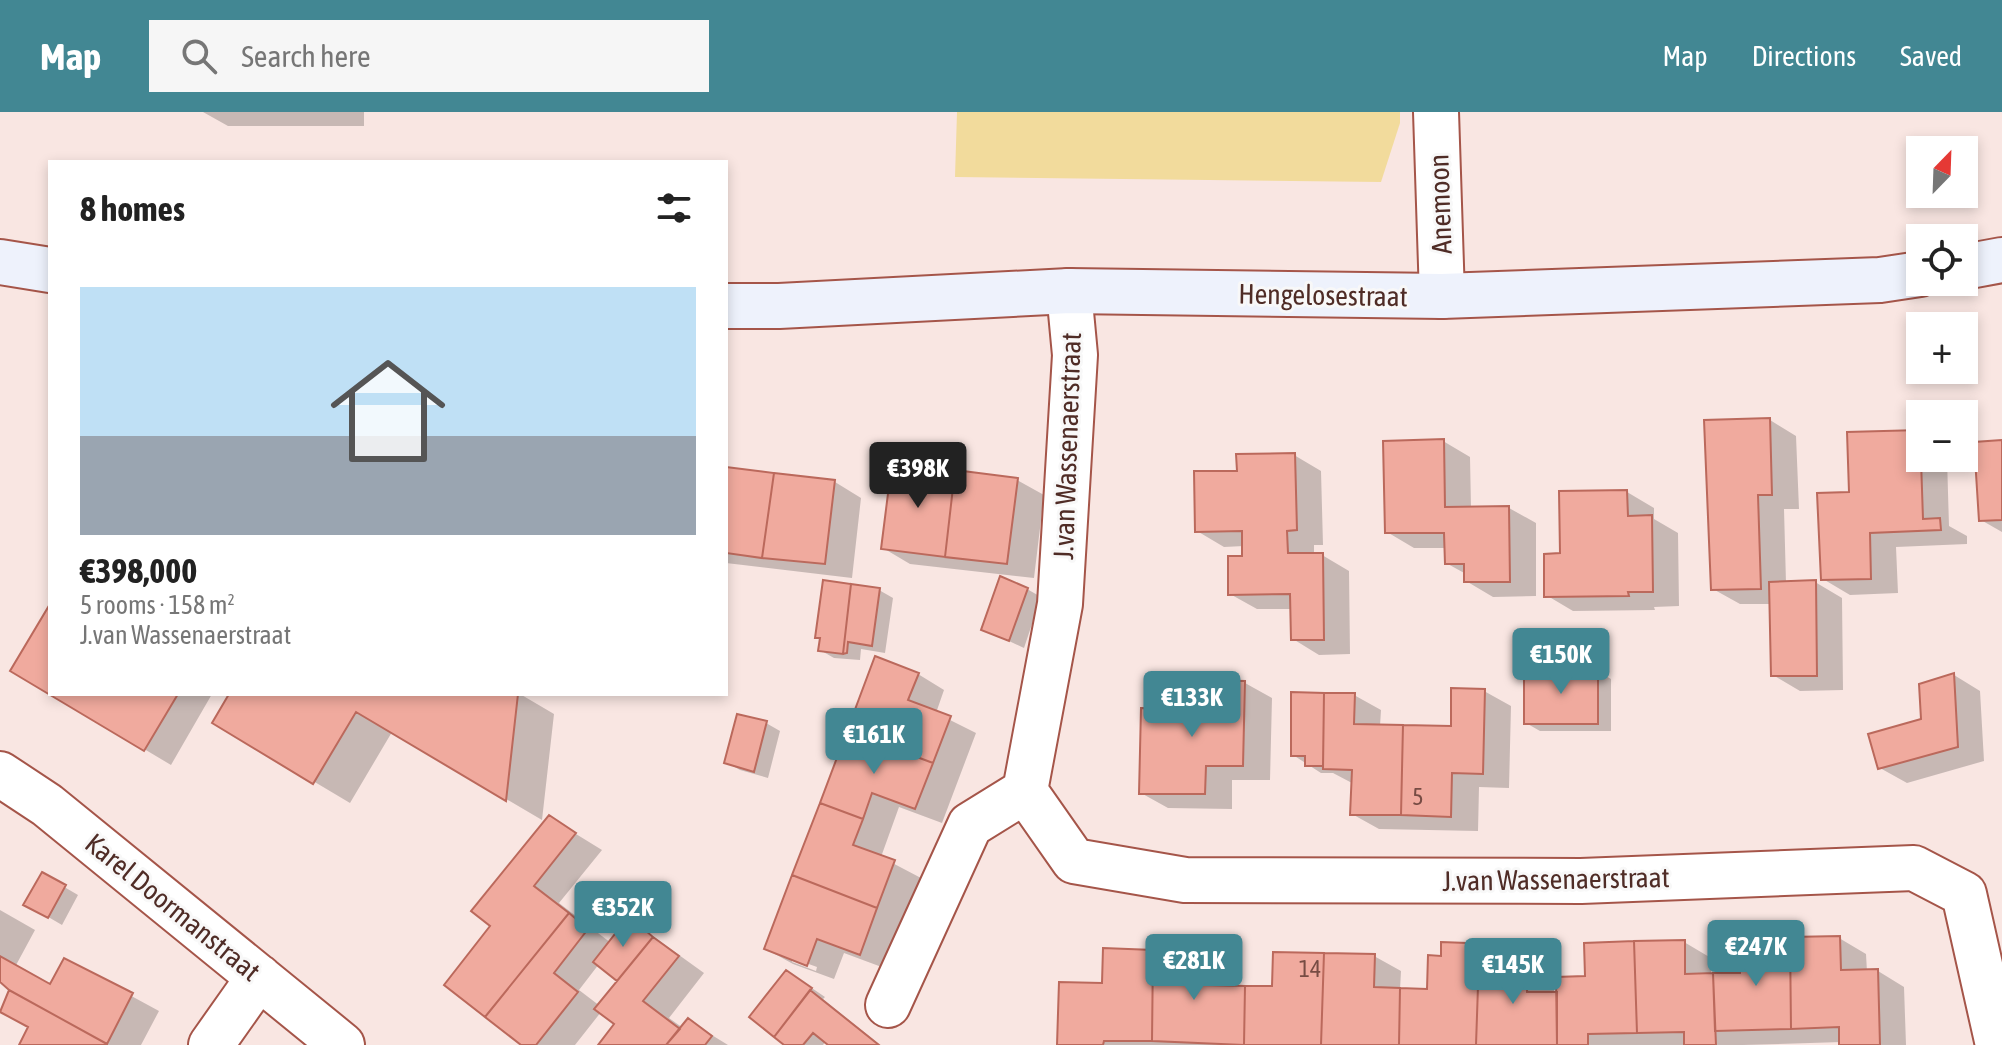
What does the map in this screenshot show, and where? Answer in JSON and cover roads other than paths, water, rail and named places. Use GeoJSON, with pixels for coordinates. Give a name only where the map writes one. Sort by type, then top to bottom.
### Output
{"type":"FeatureCollection","features":[{"type":"Feature","properties":{"kind":"main road"},"geometry":{"type":"LineString","coordinates":[[1978,264],[2002,260]]}},
{"type":"Feature","properties":{"kind":"main road"},"geometry":{"type":"LineString","coordinates":[[0,262],[48,270]]}},
{"type":"Feature","properties":{"kind":"main road","name":"Hengelosestraat"},"geometry":{"type":"LineString","coordinates":[[728,306],[1069,291],[1442,296],[1880,280],[1906,276]]}},
{"type":"Feature","properties":{"kind":"street","name":"Anemoon"},"geometry":{"type":"LineString","coordinates":[[1436,112],[1442,296]]}},
{"type":"Feature","properties":{"kind":"street","name":"J.van Wassenaerstraat"},"geometry":{"type":"LineString","coordinates":[[1069,291],[1075,355],[1060,604],[1025,791],[1074,861],[1185,880],[1581,881],[1914,868],[1964,894],[1998,1045]]}},
{"type":"Feature","properties":{"kind":"street","name":"Karel Doormanstraat"},"geometry":{"type":"LineString","coordinates":[[0,774],[47,805],[342,1045]]}},
{"type":"Feature","properties":{"kind":"street"},"geometry":{"type":"LineString","coordinates":[[888,1005],[970,825],[1025,791]]}},
{"type":"Feature","properties":{"kind":"street"},"geometry":{"type":"LineString","coordinates":[[211,1045],[259,977]]}}]}
